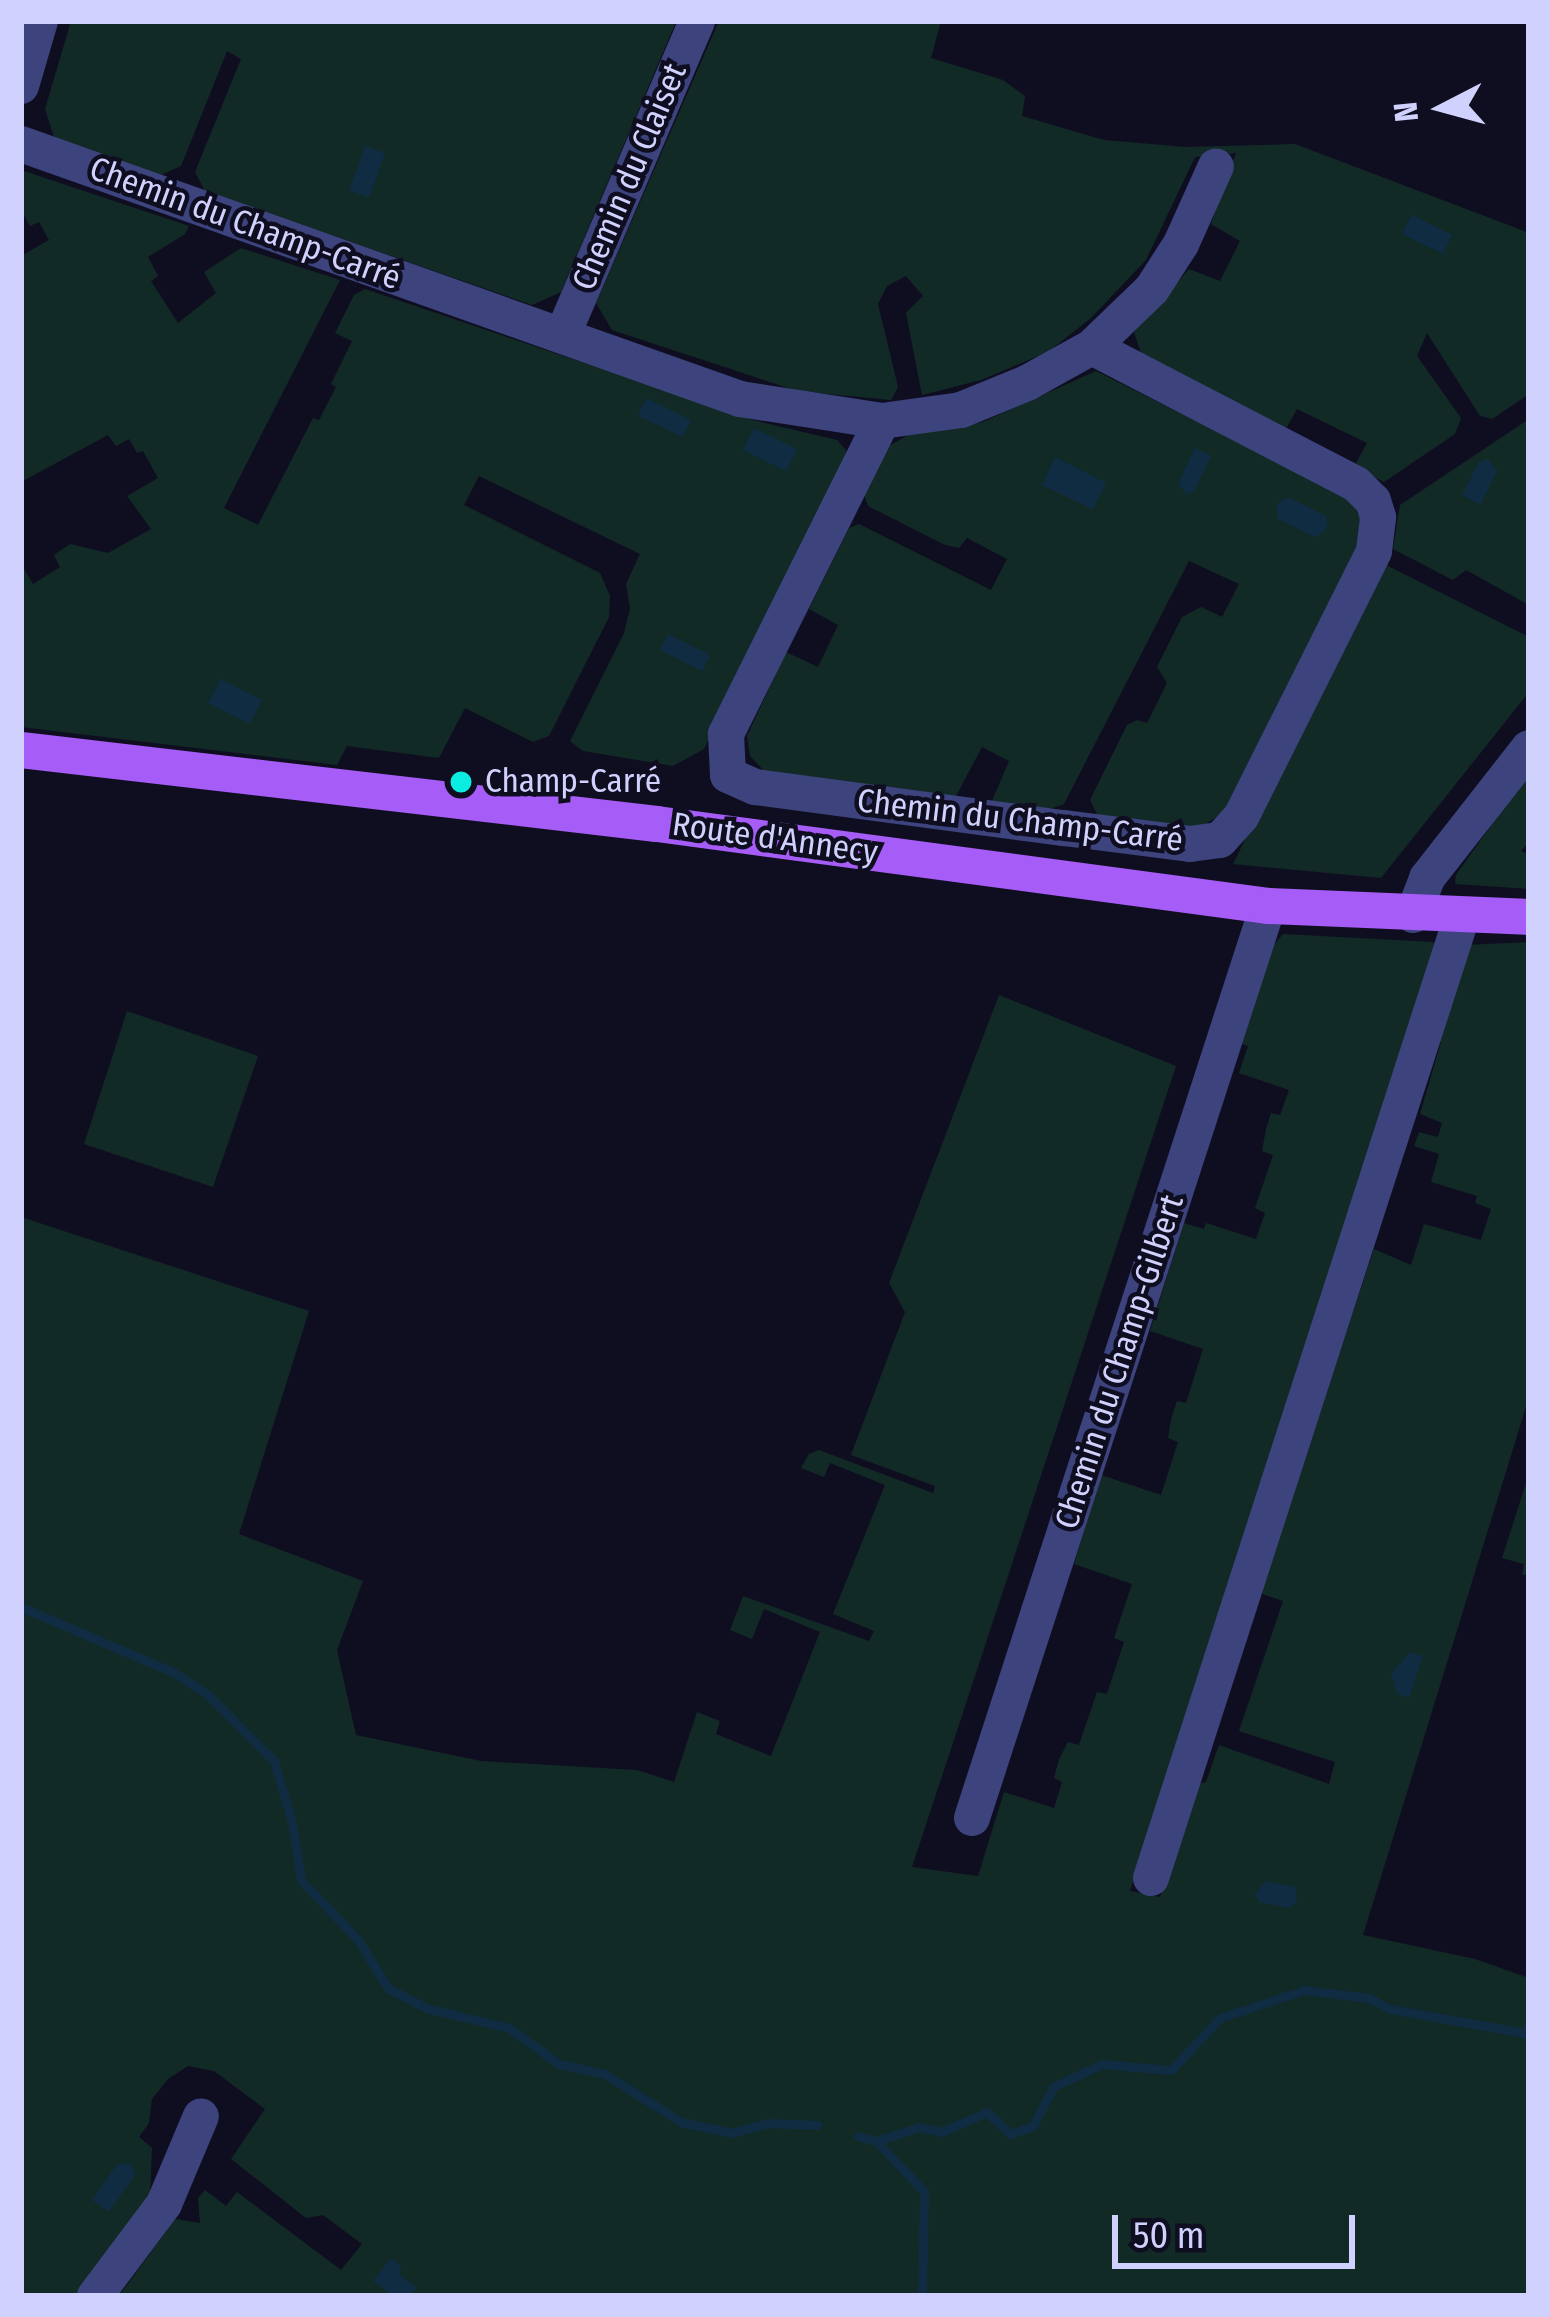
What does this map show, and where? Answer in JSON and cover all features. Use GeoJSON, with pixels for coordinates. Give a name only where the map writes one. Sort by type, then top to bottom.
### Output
{"type":"FeatureCollection","features":[{"type":"Feature","properties":{"kind":"main road","name":"Route d'Annecy"},"geometry":{"type":"LineString","coordinates":[[21,750],[657,824],[1268,906],[1529,917]]}},
{"type":"Feature","properties":{"kind":"street"},"geometry":{"type":"LineString","coordinates":[[21,86],[40,21]]}},
{"type":"Feature","properties":{"kind":"street","name":"Chemin du Claiset"},"geometry":{"type":"LineString","coordinates":[[563,334],[697,21]]}},
{"type":"Feature","properties":{"kind":"street","name":"Chemin du Champ-Carré"},"geometry":{"type":"LineString","coordinates":[[21,144],[740,399],[882,421],[961,410],[1027,383],[1091,346],[1151,289],[1181,244],[1216,166]]}},
{"type":"Feature","properties":{"kind":"street","name":"Chemin du Champ-Carré"},"geometry":{"type":"LineString","coordinates":[[882,421],[726,734],[728,776],[755,787],[1064,829],[1190,844],[1220,840],[1240,817],[1374,551],[1378,517],[1373,501],[1355,484],[1091,346]]}},
{"type":"Feature","properties":{"kind":"street"},"geometry":{"type":"LineString","coordinates":[[1413,915],[1427,878],[1529,748]]}},
{"type":"Feature","properties":{"kind":"street","name":"Chemin du Champ-Gilbert"},"geometry":{"type":"LineString","coordinates":[[972,1818],[1268,906]]}},
{"type":"Feature","properties":{"kind":"street"},"geometry":{"type":"LineString","coordinates":[[1151,1878],[1462,916]]}},
{"type":"Feature","properties":{"kind":"street"},"geometry":{"type":"LineString","coordinates":[[94,2296],[164,2204],[201,2116]]}},
{"type":"Feature","properties":{"kind":"green space"},"geometry":{"type":"Polygon","coordinates":[[[71,21],[676,22],[561,292],[532,305],[205,191],[195,172],[241,59],[227,51],[181,166],[161,175],[54,137],[45,109],[71,21]]]}},
{"type":"Feature","properties":{"kind":"green space"},"geometry":{"type":"Polygon","coordinates":[[[719,21],[941,21],[931,58],[1003,80],[1025,96],[1022,116],[1104,140],[1186,147],[1295,144],[1529,233],[1529,394],[1492,419],[1480,416],[1427,333],[1417,356],[1461,418],[1455,434],[1384,482],[1354,467],[1367,443],[1297,409],[1283,434],[1144,362],[1134,332],[1189,269],[1220,281],[1240,241],[1211,224],[1236,153],[1195,157],[1146,260],[1091,318],[1048,352],[981,380],[922,395],[906,313],[923,296],[906,276],[887,286],[878,304],[898,387],[891,400],[797,391],[612,330],[596,303],[719,21]]]}},
{"type":"Feature","properties":{"kind":"green space"},"geometry":{"type":"Polygon","coordinates":[[[21,170],[189,226],[185,234],[148,257],[158,276],[151,281],[178,323],[216,293],[204,272],[241,248],[340,280],[224,508],[258,525],[313,418],[319,420],[336,387],[331,384],[352,341],[335,333],[354,295],[365,289],[753,420],[837,440],[846,450],[845,465],[704,749],[673,766],[583,751],[570,741],[624,633],[630,609],[626,584],[640,554],[479,476],[464,505],[600,573],[610,596],[609,617],[549,736],[533,742],[465,708],[439,758],[347,746],[337,765],[21,727],[21,564],[33,584],[60,567],[54,555],[70,544],[108,553],[151,529],[127,496],[158,478],[143,451],[137,453],[129,439],[116,446],[108,435],[21,482],[21,256],[49,240],[39,222],[30,226],[21,210],[21,170]]]}},
{"type":"Feature","properties":{"kind":"green space"},"geometry":{"type":"Polygon","coordinates":[[[1096,371],[1351,499],[1361,520],[1358,545],[1225,812],[1200,827],[1098,816],[1090,800],[1127,725],[1137,720],[1147,723],[1167,683],[1157,667],[1182,617],[1201,607],[1222,617],[1239,584],[1189,561],[1064,804],[1050,809],[992,801],[1009,761],[982,747],[956,796],[767,774],[750,756],[747,736],[786,652],[818,667],[838,625],[809,609],[849,528],[859,524],[991,590],[1007,559],[967,538],[959,548],[945,545],[868,506],[864,494],[887,447],[912,433],[983,422],[1096,371]]]}},
{"type":"Feature","properties":{"kind":"green space"},"geometry":{"type":"Polygon","coordinates":[[[1529,419],[1529,605],[1466,570],[1453,580],[1393,549],[1400,505],[1529,419]]]}},
{"type":"Feature","properties":{"kind":"green space"},"geometry":{"type":"Polygon","coordinates":[[[1382,563],[1529,637],[1529,692],[1381,878],[1233,864],[1382,563]]]}},
{"type":"Feature","properties":{"kind":"green space"},"geometry":{"type":"Polygon","coordinates":[[[1529,772],[1529,842],[1521,851],[1529,854],[1529,889],[1455,884],[1456,875],[1529,772]]]}},
{"type":"Feature","properties":{"kind":"green space"},"geometry":{"type":"Polygon","coordinates":[[[1283,934],[1433,942],[1441,953],[1130,1891],[1160,1897],[1196,1784],[1206,1782],[1219,1745],[1329,1784],[1335,1762],[1239,1731],[1283,1601],[1260,1593],[1374,1249],[1411,1265],[1424,1224],[1481,1240],[1491,1209],[1475,1203],[1477,1196],[1431,1182],[1439,1154],[1414,1146],[1419,1132],[1438,1137],[1442,1123],[1420,1114],[1441,1042],[1434,1039],[1465,945],[1529,942],[1529,1397],[1363,1935],[1475,1959],[1529,1978],[1529,2296],[119,2296],[175,2219],[200,2223],[198,2198],[205,2190],[226,2206],[237,2192],[341,2270],[362,2244],[323,2215],[306,2218],[231,2159],[265,2109],[214,2071],[188,2066],[168,2079],[152,2099],[149,2123],[139,2137],[152,2148],[150,2198],[77,2296],[21,2296],[21,1217],[309,1311],[239,1534],[363,1581],[337,1650],[356,1735],[481,1761],[637,1770],[674,1782],[697,1712],[720,1721],[716,1734],[771,1756],[820,1632],[764,1609],[752,1639],[730,1630],[743,1596],[869,1641],[874,1631],[833,1614],[885,1485],[830,1463],[824,1477],[801,1468],[809,1454],[819,1450],[933,1493],[935,1486],[851,1455],[905,1312],[889,1283],[999,995],[1176,1066],[912,1867],[978,1876],[1004,1792],[1054,1808],[1062,1782],[1054,1778],[1059,1759],[1068,1742],[1079,1745],[1097,1692],[1107,1694],[1124,1642],[1114,1638],[1132,1584],[1074,1564],[1101,1475],[1161,1495],[1178,1442],[1168,1438],[1171,1419],[1177,1401],[1186,1403],[1203,1349],[1150,1331],[1184,1223],[1204,1229],[1206,1223],[1256,1239],[1265,1213],[1255,1208],[1273,1155],[1262,1151],[1266,1129],[1271,1113],[1280,1115],[1289,1090],[1239,1073],[1248,1046],[1242,1044],[1272,947],[1283,934]]]}},
{"type":"Feature","properties":{"kind":"green space"},"geometry":{"type":"Polygon","coordinates":[[[127,1011],[258,1056],[213,1187],[84,1144],[127,1011]]]}},
{"type":"Feature","properties":{"kind":"green space"},"geometry":{"type":"Polygon","coordinates":[[[1529,1474],[1529,1576],[1522,1574],[1524,1564],[1502,1558],[1529,1474]]]}},
{"type":"Feature","properties":{"kind":"water"},"geometry":{"type":"Polygon","coordinates":[[[365,146],[385,153],[369,198],[349,190],[365,146]]]}},
{"type":"Feature","properties":{"kind":"water"},"geometry":{"type":"Polygon","coordinates":[[[1412,215],[1452,235],[1443,254],[1402,234],[1412,215]]]}},
{"type":"Feature","properties":{"kind":"water"},"geometry":{"type":"Polygon","coordinates":[[[646,398],[691,420],[683,437],[638,416],[646,398]]]}},
{"type":"Feature","properties":{"kind":"water"},"geometry":{"type":"Polygon","coordinates":[[[754,428],[797,449],[786,471],[743,450],[754,428]]]}},
{"type":"Feature","properties":{"kind":"water"},"geometry":{"type":"Polygon","coordinates":[[[1195,448],[1211,456],[1194,492],[1187,494],[1178,484],[1195,448]]]}},
{"type":"Feature","properties":{"kind":"water"},"geometry":{"type":"Polygon","coordinates":[[[1055,457],[1106,483],[1093,510],[1042,485],[1055,457]]]}},
{"type":"Feature","properties":{"kind":"water"},"geometry":{"type":"Polygon","coordinates":[[[1488,459],[1497,471],[1480,505],[1462,495],[1479,462],[1488,459]]]}},
{"type":"Feature","properties":{"kind":"water"},"geometry":{"type":"Polygon","coordinates":[[[1288,497],[1326,516],[1327,529],[1315,537],[1277,518],[1277,504],[1288,497]]]}},
{"type":"Feature","properties":{"kind":"water"},"geometry":{"type":"Polygon","coordinates":[[[668,634],[710,655],[702,671],[660,650],[668,634]]]}},
{"type":"Feature","properties":{"kind":"water"},"geometry":{"type":"Polygon","coordinates":[[[221,679],[262,700],[250,724],[208,703],[221,679]]]}},
{"type":"Feature","properties":{"kind":"water"},"geometry":{"type":"Polygon","coordinates":[[[1410,1652],[1423,1656],[1409,1698],[1397,1694],[1391,1674],[1410,1652]]]}},
{"type":"Feature","properties":{"kind":"water"},"geometry":{"type":"Polygon","coordinates":[[[1265,1881],[1295,1887],[1297,1903],[1289,1908],[1259,1902],[1255,1894],[1265,1881]]]}},
{"type":"Feature","properties":{"kind":"water"},"geometry":{"type":"Polygon","coordinates":[[[118,2163],[131,2164],[135,2175],[109,2212],[92,2200],[118,2163]]]}},
{"type":"Feature","properties":{"kind":"water"},"geometry":{"type":"Polygon","coordinates":[[[391,2258],[402,2267],[398,2273],[417,2288],[410,2296],[393,2296],[373,2281],[391,2258]]]}},
{"type":"Feature","properties":{"kind":"waterway"},"geometry":{"type":"LineString","coordinates":[[21,1607],[173,1672],[208,1695],[274,1761],[292,1822],[301,1880],[358,1940],[388,1988],[426,2008],[509,2028],[559,2064],[605,2074],[681,2122],[732,2133],[767,2123],[817,2125]]}},
{"type":"Feature","properties":{"kind":"waterway"},"geometry":{"type":"LineString","coordinates":[[858,2136],[876,2141],[920,2127],[941,2132],[987,2112],[1010,2134],[1033,2126],[1053,2087],[1102,2064],[1171,2070],[1220,2018],[1304,1990],[1369,1998],[1390,2009],[1525,2033],[1529,2025]]}},
{"type":"Feature","properties":{"kind":"waterway"},"geometry":{"type":"LineString","coordinates":[[876,2141],[924,2191],[922,2296]]}},
{"type":"Feature","properties":{"kind":"place","name":"Champ-Carré"},"geometry":{"type":"Point","coordinates":[461,782]}}]}
